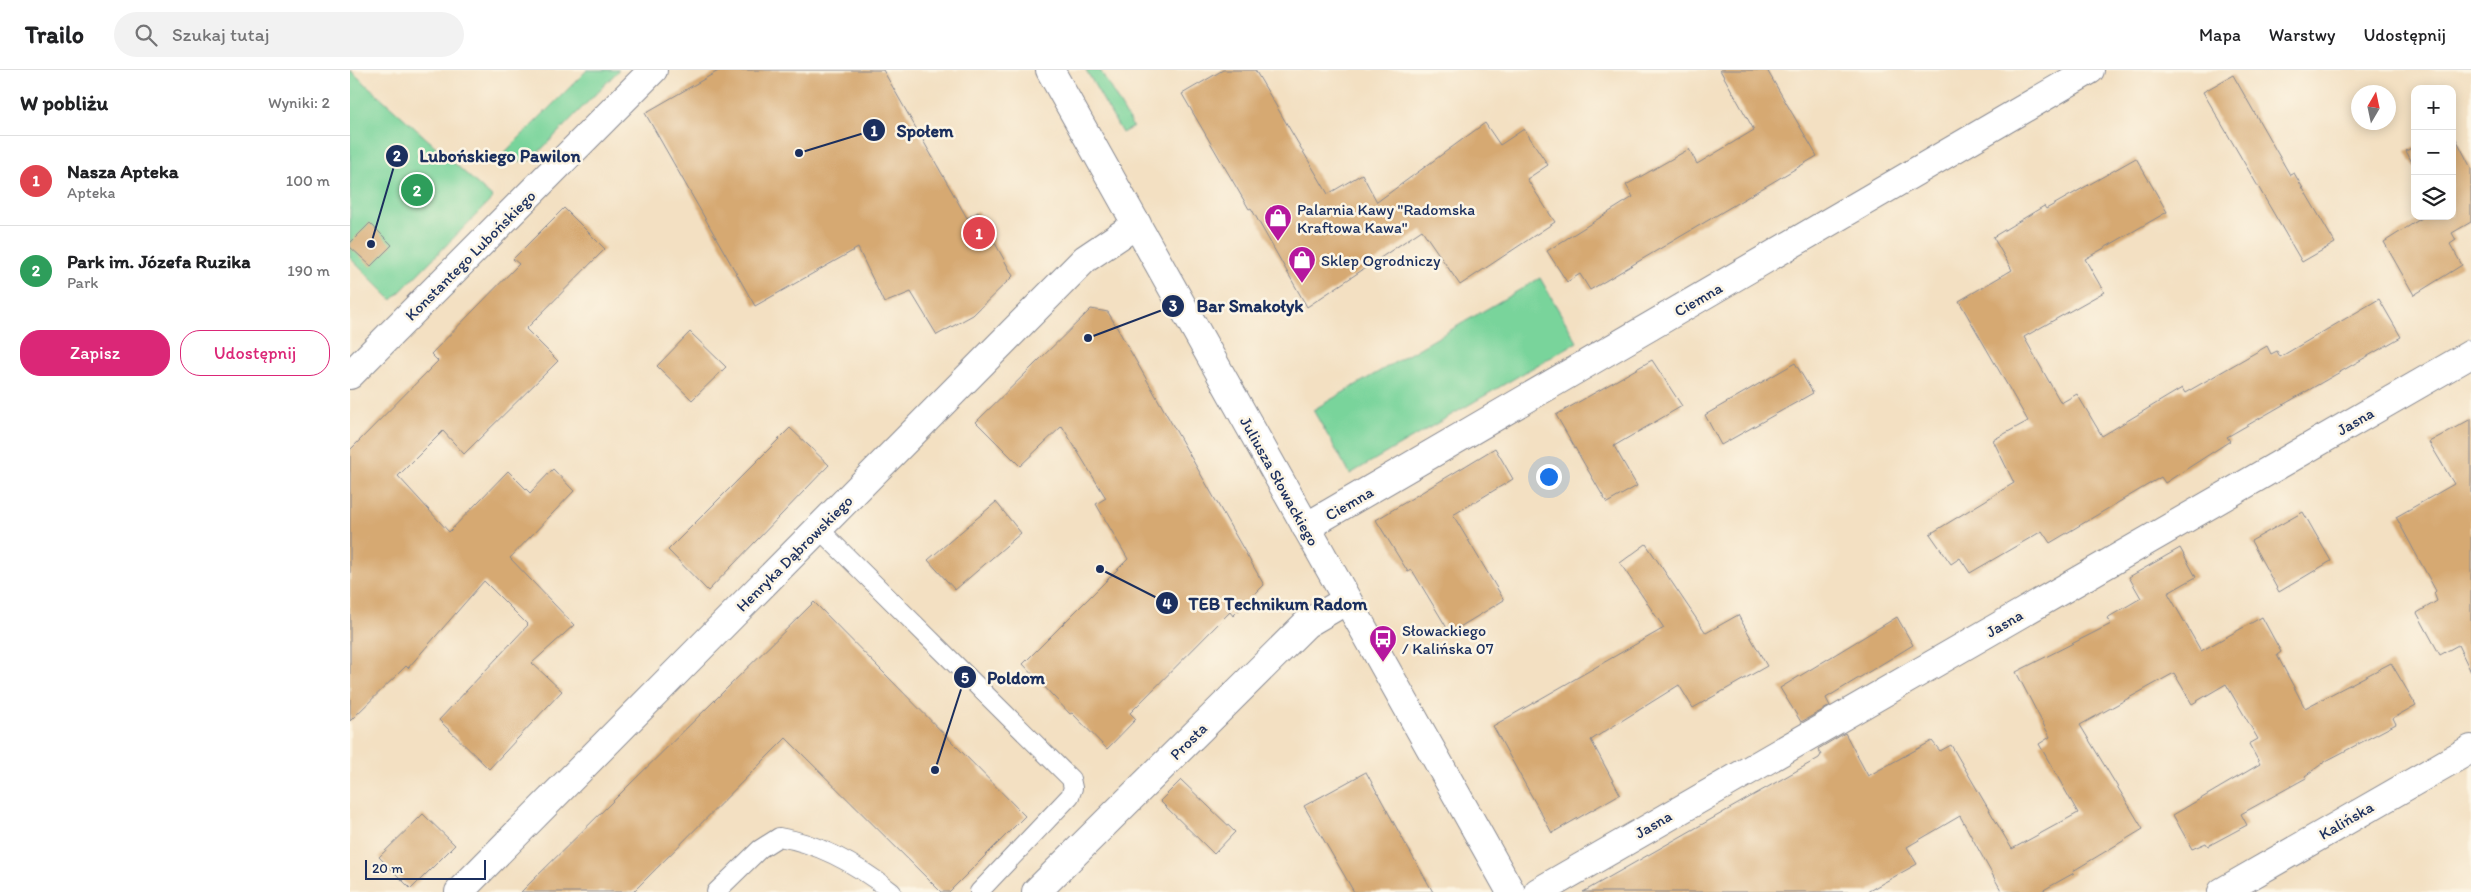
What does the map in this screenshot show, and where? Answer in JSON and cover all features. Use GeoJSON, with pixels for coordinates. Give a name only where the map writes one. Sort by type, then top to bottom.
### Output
{"type":"FeatureCollection","features":[{"type":"Feature","properties":{"kind":"street","name":"Konstantego Lubońskiego"},"geometry":{"type":"LineString","coordinates":[[350,375],[653,70]]}},
{"type":"Feature","properties":{"kind":"street","name":"Juliusza Słowackiego"},"geometry":{"type":"LineString","coordinates":[[1050,70],[1511,892]]}},
{"type":"Feature","properties":{"kind":"street","name":"Ciemna"},"geometry":{"type":"LineString","coordinates":[[1306,527],[2090,70]]}},
{"type":"Feature","properties":{"kind":"street","name":"Henryka Dąbrowskiego"},"geometry":{"type":"LineString","coordinates":[[459,892],[1085,259],[1138,224]]}},
{"type":"Feature","properties":{"kind":"street","name":"Jasna"},"geometry":{"type":"LineString","coordinates":[[1538,892],[2471,354]]}},
{"type":"Feature","properties":{"kind":"street","name":"Prosta"},"geometry":{"type":"LineString","coordinates":[[1036,892],[1306,624],[1347,600]]}},
{"type":"Feature","properties":{"kind":"street","name":"Kalińska"},"geometry":{"type":"LineString","coordinates":[[2222,892],[2471,749]]}},
{"type":"Feature","properties":{"kind":"lane"},"geometry":{"type":"LineString","coordinates":[[818,528],[1071,779],[1073,788],[1070,796],[979,892]]}},
{"type":"Feature","properties":{"kind":"lane"},"geometry":{"type":"LineString","coordinates":[[716,892],[760,849],[779,837],[815,846],[863,869],[892,892]]}},
{"type":"Feature","properties":{"kind":"green space"},"geometry":{"type":"Polygon","coordinates":[[[350,70],[493,198],[392,300],[350,258],[350,70]]]}},
{"type":"Feature","properties":{"kind":"green space"},"geometry":{"type":"Polygon","coordinates":[[[587,70],[619,70],[531,160],[518,162],[504,153],[587,70]]]}},
{"type":"Feature","properties":{"kind":"green space"},"geometry":{"type":"Polygon","coordinates":[[[1086,70],[1100,70],[1133,127],[1122,133],[1086,70]]]}},
{"type":"Feature","properties":{"kind":"green space"},"geometry":{"type":"Polygon","coordinates":[[[1540,278],[1577,342],[1350,474],[1313,410],[1540,278]]]}},
{"type":"Feature","properties":{"kind":"building"},"geometry":{"type":"Polygon","coordinates":[[[720,70],[883,70],[967,218],[978,212],[1013,276],[973,315],[937,335],[911,292],[884,303],[858,248],[755,306],[645,113],[720,70]]]}},
{"type":"Feature","properties":{"kind":"building"},"geometry":{"type":"Polygon","coordinates":[[[1223,70],[1255,70],[1328,194],[1362,174],[1377,202],[1485,123],[1500,145],[1524,129],[1548,165],[1527,179],[1555,222],[1460,285],[1422,230],[1307,307],[1251,208],[1249,209],[1182,94],[1223,70]]]}},
{"type":"Feature","properties":{"kind":"building"},"geometry":{"type":"Polygon","coordinates":[[[1720,70],[1767,70],[1817,156],[1590,290],[1580,274],[1567,282],[1547,251],[1633,197],[1626,185],[1689,149],[1697,164],[1754,130],[1720,70]]]}},
{"type":"Feature","properties":{"kind":"building"},"geometry":{"type":"Polygon","coordinates":[[[2233,75],[2290,175],[2294,173],[2335,243],[2302,262],[2203,92],[2233,75]]]}},
{"type":"Feature","properties":{"kind":"building"},"geometry":{"type":"Polygon","coordinates":[[[2456,139],[2471,168],[2471,222],[2452,233],[2456,240],[2450,244],[2462,265],[2414,295],[2384,242],[2419,220],[2456,220],[2456,139]]]}},
{"type":"Feature","properties":{"kind":"building"},"geometry":{"type":"Polygon","coordinates":[[[2411,148],[2411,160],[2406,151],[2411,148]]]}},
{"type":"Feature","properties":{"kind":"building"},"geometry":{"type":"Polygon","coordinates":[[[2136,158],[2167,212],[2085,259],[2104,292],[2024,337],[2061,403],[2077,394],[2102,436],[2182,388],[2185,393],[2267,346],[2271,354],[2277,351],[2280,357],[2379,299],[2401,337],[2227,437],[2230,441],[2165,483],[2161,477],[2050,543],[2042,531],[1970,573],[1960,558],[1951,564],[1930,534],[2014,483],[1993,440],[2028,421],[1959,301],[2012,270],[1993,237],[2044,206],[2046,209],[2136,158]]]}},
{"type":"Feature","properties":{"kind":"building"},"geometry":{"type":"Polygon","coordinates":[[[564,208],[605,249],[526,329],[558,361],[464,454],[443,431],[398,476],[449,532],[508,471],[530,493],[553,469],[574,491],[510,558],[574,625],[532,663],[562,691],[489,769],[439,720],[528,625],[484,581],[408,668],[406,666],[350,721],[350,450],[438,361],[431,354],[519,264],[513,259],[564,208]]]}},
{"type":"Feature","properties":{"kind":"building"},"geometry":{"type":"Polygon","coordinates":[[[370,223],[392,245],[371,266],[350,247],[350,243],[370,223]]]}},
{"type":"Feature","properties":{"kind":"building"},"geometry":{"type":"Polygon","coordinates":[[[1091,309],[1108,312],[1264,585],[1233,616],[1230,612],[1130,713],[1136,719],[1107,749],[1072,713],[1070,714],[1023,664],[1128,559],[1096,504],[1106,498],[1062,426],[1020,466],[976,422],[1091,309]]]}},
{"type":"Feature","properties":{"kind":"building"},"geometry":{"type":"Polygon","coordinates":[[[690,332],[726,367],[692,400],[657,366],[690,332]]]}},
{"type":"Feature","properties":{"kind":"building"},"geometry":{"type":"Polygon","coordinates":[[[1652,360],[1682,406],[1614,446],[1637,486],[1607,503],[1556,415],[1652,360]]]}},
{"type":"Feature","properties":{"kind":"building"},"geometry":{"type":"Polygon","coordinates":[[[1795,363],[1813,393],[1721,445],[1705,415],[1795,363]]]}},
{"type":"Feature","properties":{"kind":"building"},"geometry":{"type":"Polygon","coordinates":[[[2471,419],[2471,672],[2458,645],[2440,655],[2417,613],[2437,601],[2434,593],[2436,591],[2396,517],[2454,484],[2429,442],[2471,419]]]}},
{"type":"Feature","properties":{"kind":"building"},"geometry":{"type":"Polygon","coordinates":[[[790,428],[829,465],[708,591],[668,550],[790,428]]]}},
{"type":"Feature","properties":{"kind":"building"},"geometry":{"type":"Polygon","coordinates":[[[1495,448],[1513,479],[1453,515],[1504,600],[1450,633],[1412,570],[1408,572],[1376,520],[1495,448]]]}},
{"type":"Feature","properties":{"kind":"building"},"geometry":{"type":"Polygon","coordinates":[[[996,502],[1021,533],[955,590],[928,560],[996,502]]]}},
{"type":"Feature","properties":{"kind":"building"},"geometry":{"type":"Polygon","coordinates":[[[2303,512],[2331,561],[2279,592],[2251,541],[2303,512]]]}},
{"type":"Feature","properties":{"kind":"building"},"geometry":{"type":"Polygon","coordinates":[[[1646,544],[1706,633],[1738,615],[1767,666],[1693,708],[1679,685],[1591,740],[1620,794],[1552,833],[1493,726],[1664,628],[1620,563],[1646,544]]]}},
{"type":"Feature","properties":{"kind":"building"},"geometry":{"type":"Polygon","coordinates":[[[2180,548],[2196,577],[2168,593],[2201,651],[2262,617],[2281,652],[2277,655],[2305,708],[2391,663],[2416,705],[2393,718],[2396,724],[2326,761],[2305,776],[2306,778],[2241,814],[2247,825],[2208,846],[2206,843],[2192,849],[2173,815],[2260,764],[2249,744],[2258,739],[2226,684],[2192,704],[2174,673],[2080,725],[2143,829],[2073,871],[2074,873],[2040,892],[2002,892],[1960,816],[1907,847],[1917,864],[1867,892],[1583,892],[1819,758],[1821,755],[1818,749],[1845,733],[1868,776],[1932,741],[1940,751],[1951,745],[2012,849],[2078,813],[2039,744],[2050,737],[2016,672],[2111,624],[2107,618],[2141,598],[2129,577],[2180,548]]]}},
{"type":"Feature","properties":{"kind":"building"},"geometry":{"type":"Polygon","coordinates":[[[814,602],[1025,816],[949,892],[941,892],[786,738],[633,892],[521,892],[814,602]]]}},
{"type":"Feature","properties":{"kind":"building"},"geometry":{"type":"Polygon","coordinates":[[[1897,617],[1913,645],[1826,698],[1830,706],[1801,722],[1780,688],[1897,617]]]}},
{"type":"Feature","properties":{"kind":"building"},"geometry":{"type":"Polygon","coordinates":[[[1366,772],[1433,892],[1354,892],[1304,806],[1366,772]]]}},
{"type":"Feature","properties":{"kind":"building"},"geometry":{"type":"Polygon","coordinates":[[[1181,780],[1235,832],[1214,854],[1160,801],[1181,780]]]}},
{"type":"Feature","properties":{"kind":"building"},"geometry":{"type":"Polygon","coordinates":[[[423,814],[455,845],[411,889],[379,857],[423,814]]]}},
{"type":"Feature","properties":{"kind":"place","name":"Społem"},"geometry":{"type":"Point","coordinates":[799,153]}},
{"type":"Feature","properties":{"kind":"place","name":"Park im. Józefa Ruzika"},"geometry":{"type":"Point","coordinates":[417,190]}},
{"type":"Feature","properties":{"kind":"place","name":"Nasza Apteka"},"geometry":{"type":"Point","coordinates":[979,233]}},
{"type":"Feature","properties":{"kind":"place","name":"Palarnia Kawy \"Radomska Kraftowa Kawa\""},"geometry":{"type":"Point","coordinates":[1278,242]}},
{"type":"Feature","properties":{"kind":"place","name":"Lubońskiego Pawilon"},"geometry":{"type":"Point","coordinates":[371,244]}},
{"type":"Feature","properties":{"kind":"place","name":"Sklep Ogrodniczy"},"geometry":{"type":"Point","coordinates":[1302,284]}},
{"type":"Feature","properties":{"kind":"place","name":"Bar Smakołyk"},"geometry":{"type":"Point","coordinates":[1088,338]}},
{"type":"Feature","properties":{"kind":"place","name":"TEB Technikum Radom"},"geometry":{"type":"Point","coordinates":[1100,569]}},
{"type":"Feature","properties":{"kind":"place","name":"Słowackiego / Kalińska 07"},"geometry":{"type":"Point","coordinates":[1383,663]}},
{"type":"Feature","properties":{"kind":"place","name":"Poldom"},"geometry":{"type":"Point","coordinates":[935,770]}}]}
